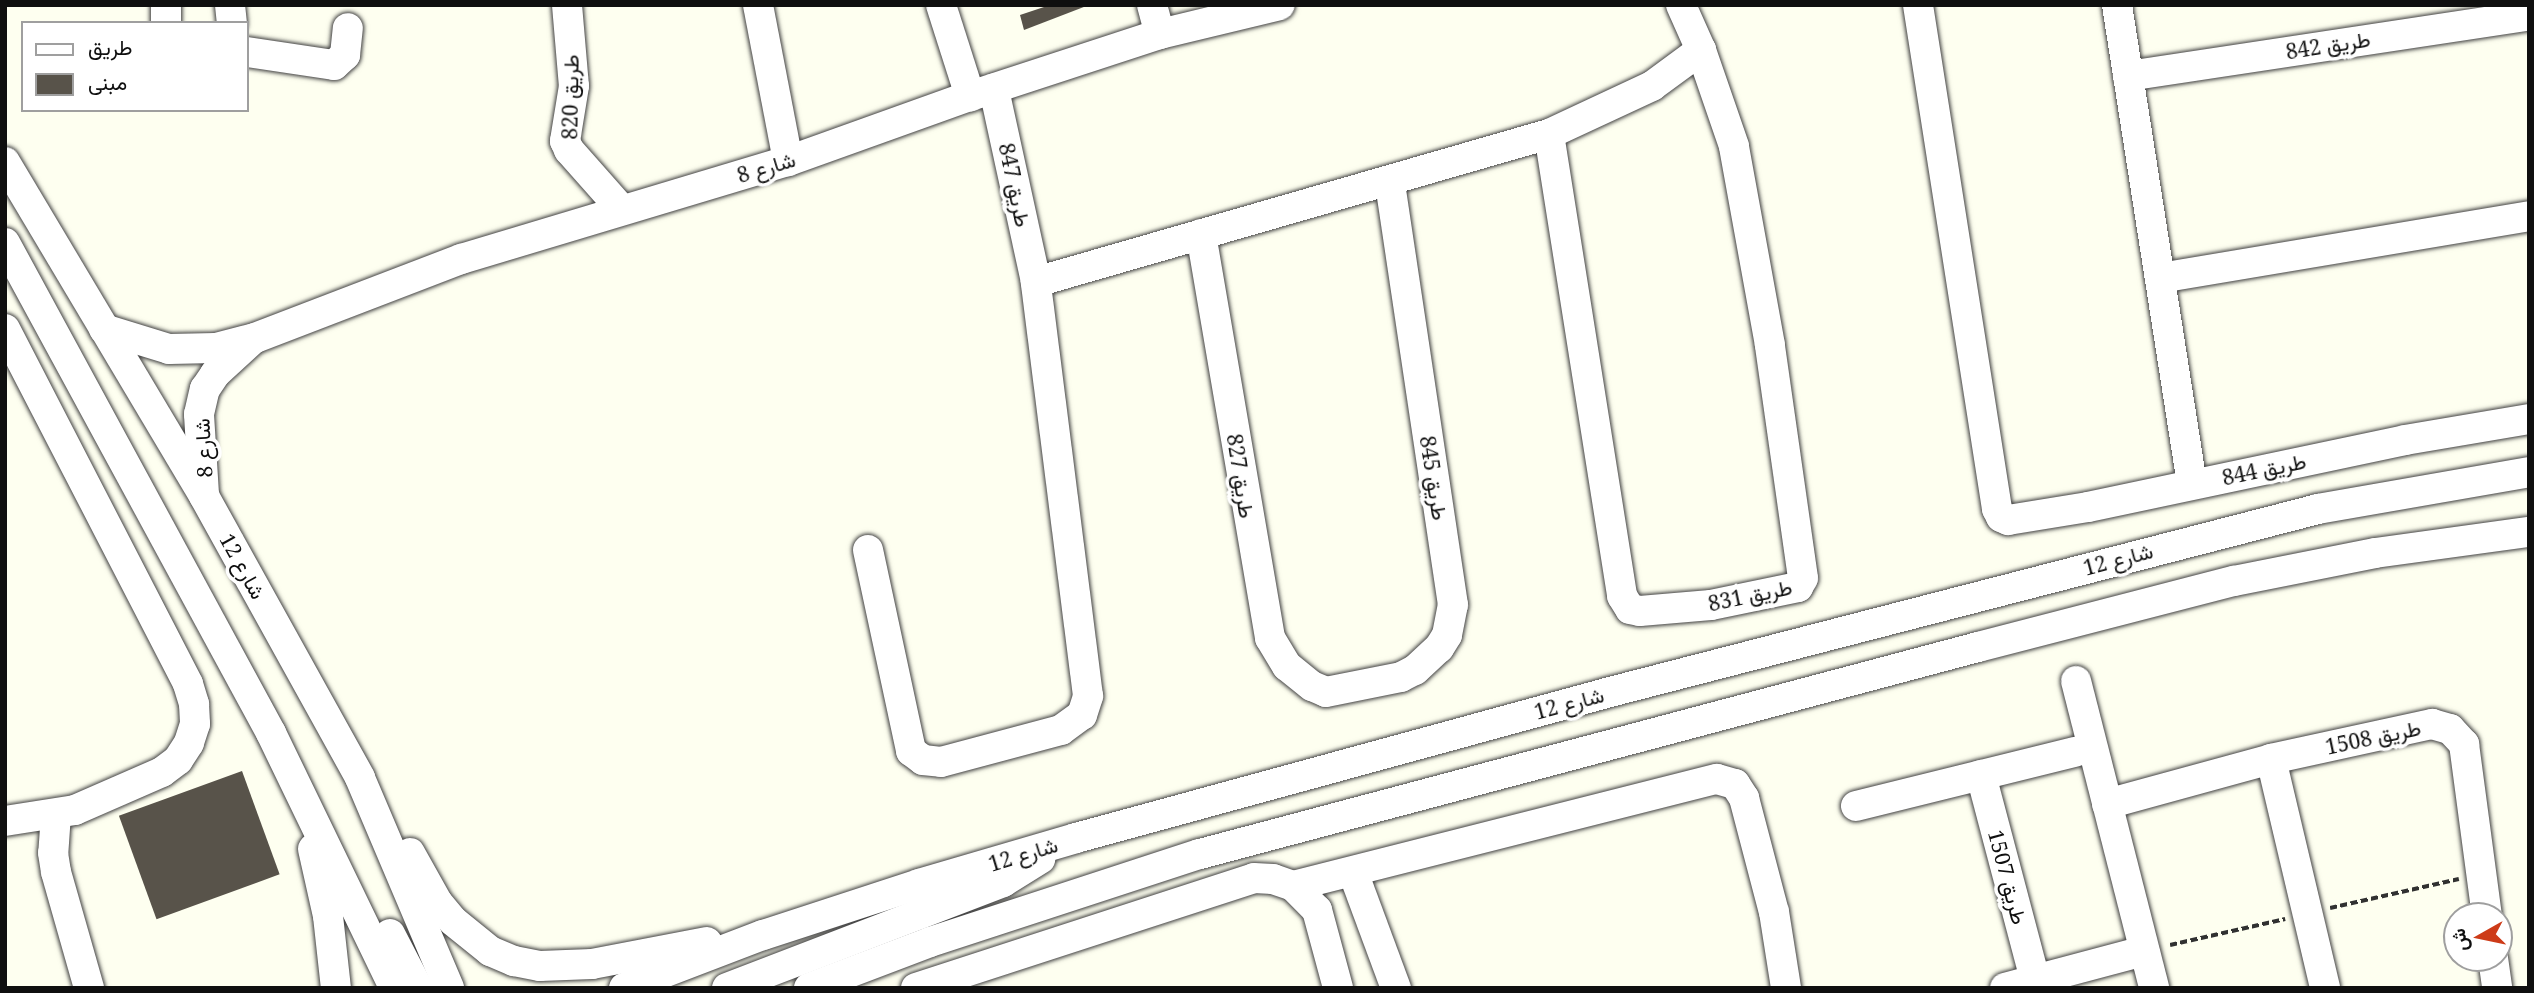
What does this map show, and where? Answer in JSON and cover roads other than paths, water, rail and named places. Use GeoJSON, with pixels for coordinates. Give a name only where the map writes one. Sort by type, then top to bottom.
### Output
{"type":"FeatureCollection","features":[{"type":"Feature","properties":{"kind":"street","name":"طريق 820"},"geometry":{"type":"LineString","coordinates":[[567,5],[574,86],[565,141],[569,150],[622,211]]}},
{"type":"Feature","properties":{"kind":"street"},"geometry":{"type":"LineString","coordinates":[[758,5],[788,161]]}},
{"type":"Feature","properties":{"kind":"street","name":"طريق 847"},"geometry":{"type":"LineString","coordinates":[[868,550],[911,751],[923,760],[941,762],[1061,730],[1082,715],[1088,696],[1036,282],[982,92],[941,5]]}},
{"type":"Feature","properties":{"kind":"street"},"geometry":{"type":"LineString","coordinates":[[1152,5],[1160,34]]}},
{"type":"Feature","properties":{"kind":"street","name":"شارع 8"},"geometry":{"type":"LineString","coordinates":[[104,329],[169,349],[216,348],[255,338],[461,259],[788,161],[982,92],[1160,34],[1280,5]]}},
{"type":"Feature","properties":{"kind":"street","name":"طريق 831"},"geometry":{"type":"LineString","coordinates":[[1549,134],[1622,596],[1630,609],[1640,611],[1711,605],[1798,587],[1803,578],[1763,306],[1734,146],[1701,50],[1681,5]]}},
{"type":"Feature","properties":{"kind":"street","name":"طريق 844"},"geometry":{"type":"LineString","coordinates":[[1918,5],[1997,509],[2001,517],[2008,520],[2088,507],[2405,440],[2529,419]]}},
{"type":"Feature","properties":{"kind":"street"},"geometry":{"type":"LineString","coordinates":[[2117,5],[2192,484]]}},
{"type":"Feature","properties":{"kind":"street","name":"طريق 842"},"geometry":{"type":"LineString","coordinates":[[2128,76],[2529,15]]}},
{"type":"Feature","properties":{"kind":"street"},"geometry":{"type":"LineString","coordinates":[[248,52],[334,65],[345,55],[348,28]]}},
{"type":"Feature","properties":{"kind":"street"},"geometry":{"type":"LineString","coordinates":[[1036,282],[1549,134],[1652,86],[1701,50]]}},
{"type":"Feature","properties":{"kind":"street","name":"شارع 12"},"geometry":{"type":"LineString","coordinates":[[5,162],[204,496],[360,778],[449,988]]}},
{"type":"Feature","properties":{"kind":"street","name":"طريق 845"},"geometry":{"type":"LineString","coordinates":[[1326,692],[1401,677],[1415,670],[1439,648],[1447,635],[1453,605],[1390,182]]}},
{"type":"Feature","properties":{"kind":"street"},"geometry":{"type":"LineString","coordinates":[[2160,278],[2529,216]]}},
{"type":"Feature","properties":{"kind":"street","name":"طريق 827"},"geometry":{"type":"LineString","coordinates":[[1201,234],[1265,622],[1270,638],[1287,666],[1326,692]]}},
{"type":"Feature","properties":{"kind":"street"},"geometry":{"type":"LineString","coordinates":[[5,243],[19,287],[224,645],[271,733],[394,988]]}},
{"type":"Feature","properties":{"kind":"street"},"geometry":{"type":"LineString","coordinates":[[5,329],[188,684],[194,704],[195,724],[189,744],[178,760],[162,772],[93,803],[56,814],[5,821]]}},
{"type":"Feature","properties":{"kind":"street","name":"شارع 8"},"geometry":{"type":"LineString","coordinates":[[204,496],[199,414],[205,389],[221,368],[255,338]]}},
{"type":"Feature","properties":{"kind":"street"},"geometry":{"type":"LineString","coordinates":[[5,376],[38,393]]}},
{"type":"Feature","properties":{"kind":"street","name":"شارع 12"},"geometry":{"type":"LineString","coordinates":[[624,988],[763,935],[1076,838],[1610,692],[2217,533],[2318,509],[2529,472]]}},
{"type":"Feature","properties":{"kind":"street"},"geometry":{"type":"LineString","coordinates":[[809,988],[930,942],[1200,853],[2234,581],[2375,553],[2529,532]]}},
{"type":"Feature","properties":{"kind":"street"},"geometry":{"type":"LineString","coordinates":[[224,645],[246,660],[254,673],[418,988]]}},
{"type":"Feature","properties":{"kind":"street"},"geometry":{"type":"LineString","coordinates":[[2076,681],[2154,988]]}},
{"type":"Feature","properties":{"kind":"street","name":"طريق 1508"},"geometry":{"type":"LineString","coordinates":[[2107,804],[2271,759],[2432,724],[2450,729],[2464,744],[2485,902]]}},
{"type":"Feature","properties":{"kind":"street"},"geometry":{"type":"LineString","coordinates":[[1856,806],[2075,752]]}},
{"type":"Feature","properties":{"kind":"street"},"geometry":{"type":"LineString","coordinates":[[2271,759],[2325,988]]}},
{"type":"Feature","properties":{"kind":"street","name":"طريق 1507"},"geometry":{"type":"LineString","coordinates":[[1981,775],[2035,980]]}},
{"type":"Feature","properties":{"kind":"street"},"geometry":{"type":"LineString","coordinates":[[360,778],[379,798],[438,903],[470,938],[490,951],[540,966],[566,966],[763,935]]}},
{"type":"Feature","properties":{"kind":"street"},"geometry":{"type":"LineString","coordinates":[[1293,886],[1717,779],[1735,784],[1744,797],[1774,912],[1786,988]]}},
{"type":"Feature","properties":{"kind":"street"},"geometry":{"type":"LineString","coordinates":[[293,782],[319,871],[336,988]]}},
{"type":"Feature","properties":{"kind":"street"},"geometry":{"type":"LineString","coordinates":[[56,814],[53,843],[56,872],[89,988]]}},
{"type":"Feature","properties":{"kind":"street"},"geometry":{"type":"LineString","coordinates":[[727,988],[1003,882],[1076,838]]}},
{"type":"Feature","properties":{"kind":"street"},"geometry":{"type":"LineString","coordinates":[[1353,872],[1396,988]]}},
{"type":"Feature","properties":{"kind":"street"},"geometry":{"type":"LineString","coordinates":[[916,988],[1254,878],[1273,878],[1293,886],[1317,910],[1338,988]]}},
{"type":"Feature","properties":{"kind":"street"},"geometry":{"type":"LineString","coordinates":[[2005,988],[2144,951]]}}]}
